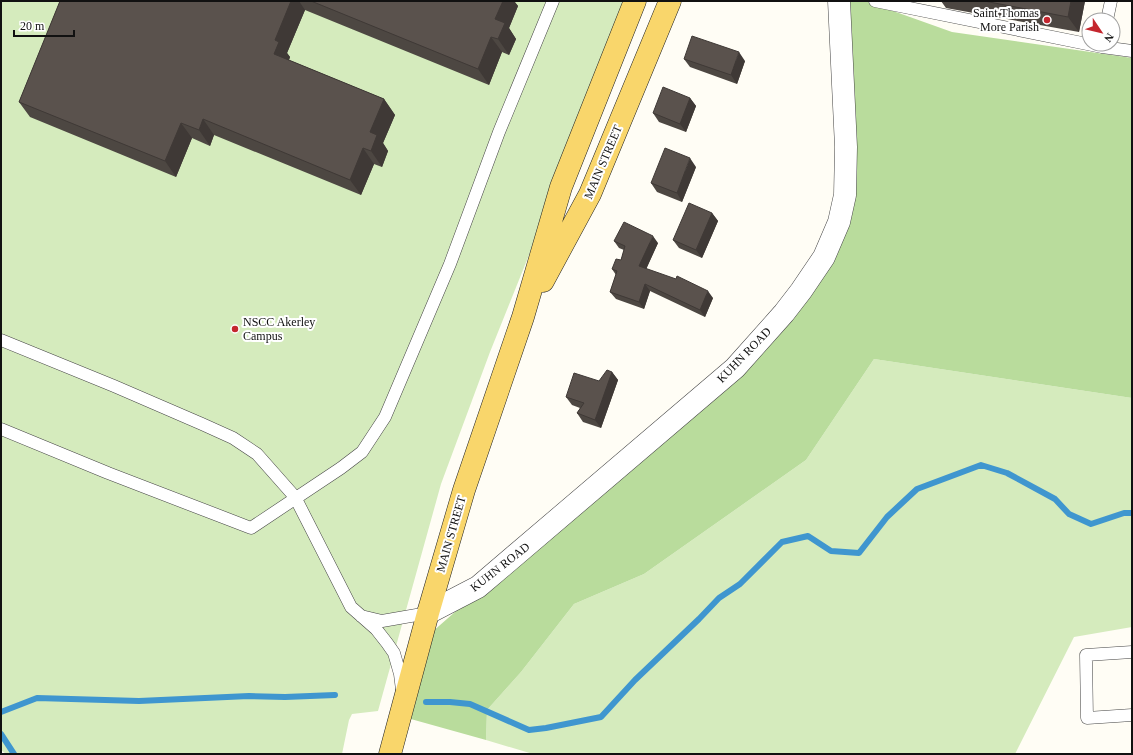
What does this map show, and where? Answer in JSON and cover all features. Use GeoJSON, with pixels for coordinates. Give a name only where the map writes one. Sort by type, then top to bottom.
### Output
{"type":"FeatureCollection","features":[{"type":"Feature","properties":{"kind":"main road","name":"MAIN STREET"},"geometry":{"type":"LineString","coordinates":[[390,754],[464,490],[523,317],[561,187],[635,1]]}},
{"type":"Feature","properties":{"kind":"main road","name":"MAIN STREET"},"geometry":{"type":"LineString","coordinates":[[523,317],[590,194],[670,1]]}},
{"type":"Feature","properties":{"kind":"street","name":"KUHN ROAD"},"geometry":{"type":"LineString","coordinates":[[428,614],[478,587],[735,368],[784,313],[824,257],[839,222],[845,195],[846,147],[839,1]]}},
{"type":"Feature","properties":{"kind":"lane"},"geometry":{"type":"LineString","coordinates":[[1,429],[108,473],[251,528],[295,497],[341,468],[362,452],[385,418],[450,264],[499,132],[553,1]]}},
{"type":"Feature","properties":{"kind":"lane"},"geometry":{"type":"LineString","coordinates":[[875,1],[1081,41]]}},
{"type":"Feature","properties":{"kind":"lane"},"geometry":{"type":"LineString","coordinates":[[1109,12],[1111,1]]}},
{"type":"Feature","properties":{"kind":"lane"},"geometry":{"type":"LineString","coordinates":[[1121,49],[1132,51]]}},
{"type":"Feature","properties":{"kind":"lane"},"geometry":{"type":"LineString","coordinates":[[1,340],[114,386],[233,438],[257,454],[295,497],[351,607],[383,637],[394,653],[400,674],[404,702]]}},
{"type":"Feature","properties":{"kind":"lane"},"geometry":{"type":"LineString","coordinates":[[360,615],[382,620],[428,614]]}},
{"type":"Feature","properties":{"kind":"lane"},"geometry":{"type":"LineString","coordinates":[[1132,652],[1086,655],[1087,718],[1132,714]]}},
{"type":"Feature","properties":{"kind":"green space","name":"NSCC Akerley Campus"},"geometry":{"type":"Polygon","coordinates":[[[1,1],[628,1],[597,86],[490,352],[441,484],[378,711],[352,714],[349,720],[342,754],[6,754],[1,750],[1,1]]]}},
{"type":"Feature","properties":{"kind":"green space"},"geometry":{"type":"Polygon","coordinates":[[[834,1],[865,1],[952,32],[1081,51],[1081,52],[1132,58],[1132,398],[874,359],[806,460],[644,574],[574,604],[521,672],[487,710],[486,740],[400,716],[423,640],[480,590],[755,337],[841,219],[834,1]]]}},
{"type":"Feature","properties":{"kind":"green space"},"geometry":{"type":"Polygon","coordinates":[[[874,359],[1132,398],[1132,627],[1074,637],[1015,754],[533,754],[486,740],[487,710],[521,672],[574,604],[644,574],[806,460],[874,359]]]}},
{"type":"Feature","properties":{"kind":"building"},"geometry":{"type":"Polygon","coordinates":[[[60,1],[291,1],[275,40],[279,42],[274,54],[384,99],[370,132],[377,135],[371,151],[363,148],[350,180],[203,119],[199,130],[181,123],[165,161],[19,102],[60,1]]]}},
{"type":"Feature","properties":{"kind":"building"},"geometry":{"type":"Polygon","coordinates":[[[311,1],[503,1],[495,19],[505,23],[498,39],[491,37],[478,69],[311,1]]]}},
{"type":"Feature","properties":{"kind":"building"},"geometry":{"type":"Polygon","coordinates":[[[984,1],[1071,1],[1068,17],[984,1]]]}},
{"type":"Feature","properties":{"kind":"building"},"geometry":{"type":"Polygon","coordinates":[[[692,36],[739,52],[731,75],[684,59],[692,36]]]}},
{"type":"Feature","properties":{"kind":"building"},"geometry":{"type":"Polygon","coordinates":[[[663,87],[690,98],[680,124],[653,113],[663,87]]]}},
{"type":"Feature","properties":{"kind":"building"},"geometry":{"type":"Polygon","coordinates":[[[665,148],[690,158],[677,193],[651,183],[665,148]]]}},
{"type":"Feature","properties":{"kind":"building"},"geometry":{"type":"Polygon","coordinates":[[[689,203],[712,213],[696,250],[673,240],[689,203]]]}},
{"type":"Feature","properties":{"kind":"building"},"geometry":{"type":"Polygon","coordinates":[[[624,222],[653,236],[639,266],[676,279],[677,276],[708,291],[700,310],[645,284],[639,302],[610,292],[617,271],[612,269],[616,259],[621,260],[625,246],[614,241],[624,222]]]}},
{"type":"Feature","properties":{"kind":"building"},"geometry":{"type":"Polygon","coordinates":[[[607,370],[612,372],[595,420],[577,413],[584,403],[566,397],[574,373],[599,381],[607,370]]]}},
{"type":"Feature","properties":{"kind":"waterway"},"geometry":{"type":"LineString","coordinates":[[426,702],[470,704],[529,730],[601,717],[635,680],[719,598],[740,584],[782,542],[808,536],[831,551],[859,553],[887,517],[917,489],[981,465],[1007,473],[1055,499],[1069,514],[1091,524],[1124,513],[1132,513]]}},
{"type":"Feature","properties":{"kind":"waterway"},"geometry":{"type":"LineString","coordinates":[[1,712],[37,698],[139,701],[249,696],[285,697],[335,695]]}},
{"type":"Feature","properties":{"kind":"waterway"},"geometry":{"type":"LineString","coordinates":[[1,734],[14,754]]}},
{"type":"Feature","properties":{"kind":"place","name":"Saint Thomas More Parish"},"geometry":{"type":"Point","coordinates":[1047,20]}},
{"type":"Feature","properties":{"kind":"place","name":"NSCC Akerley Campus"},"geometry":{"type":"Point","coordinates":[235,329]}}]}
